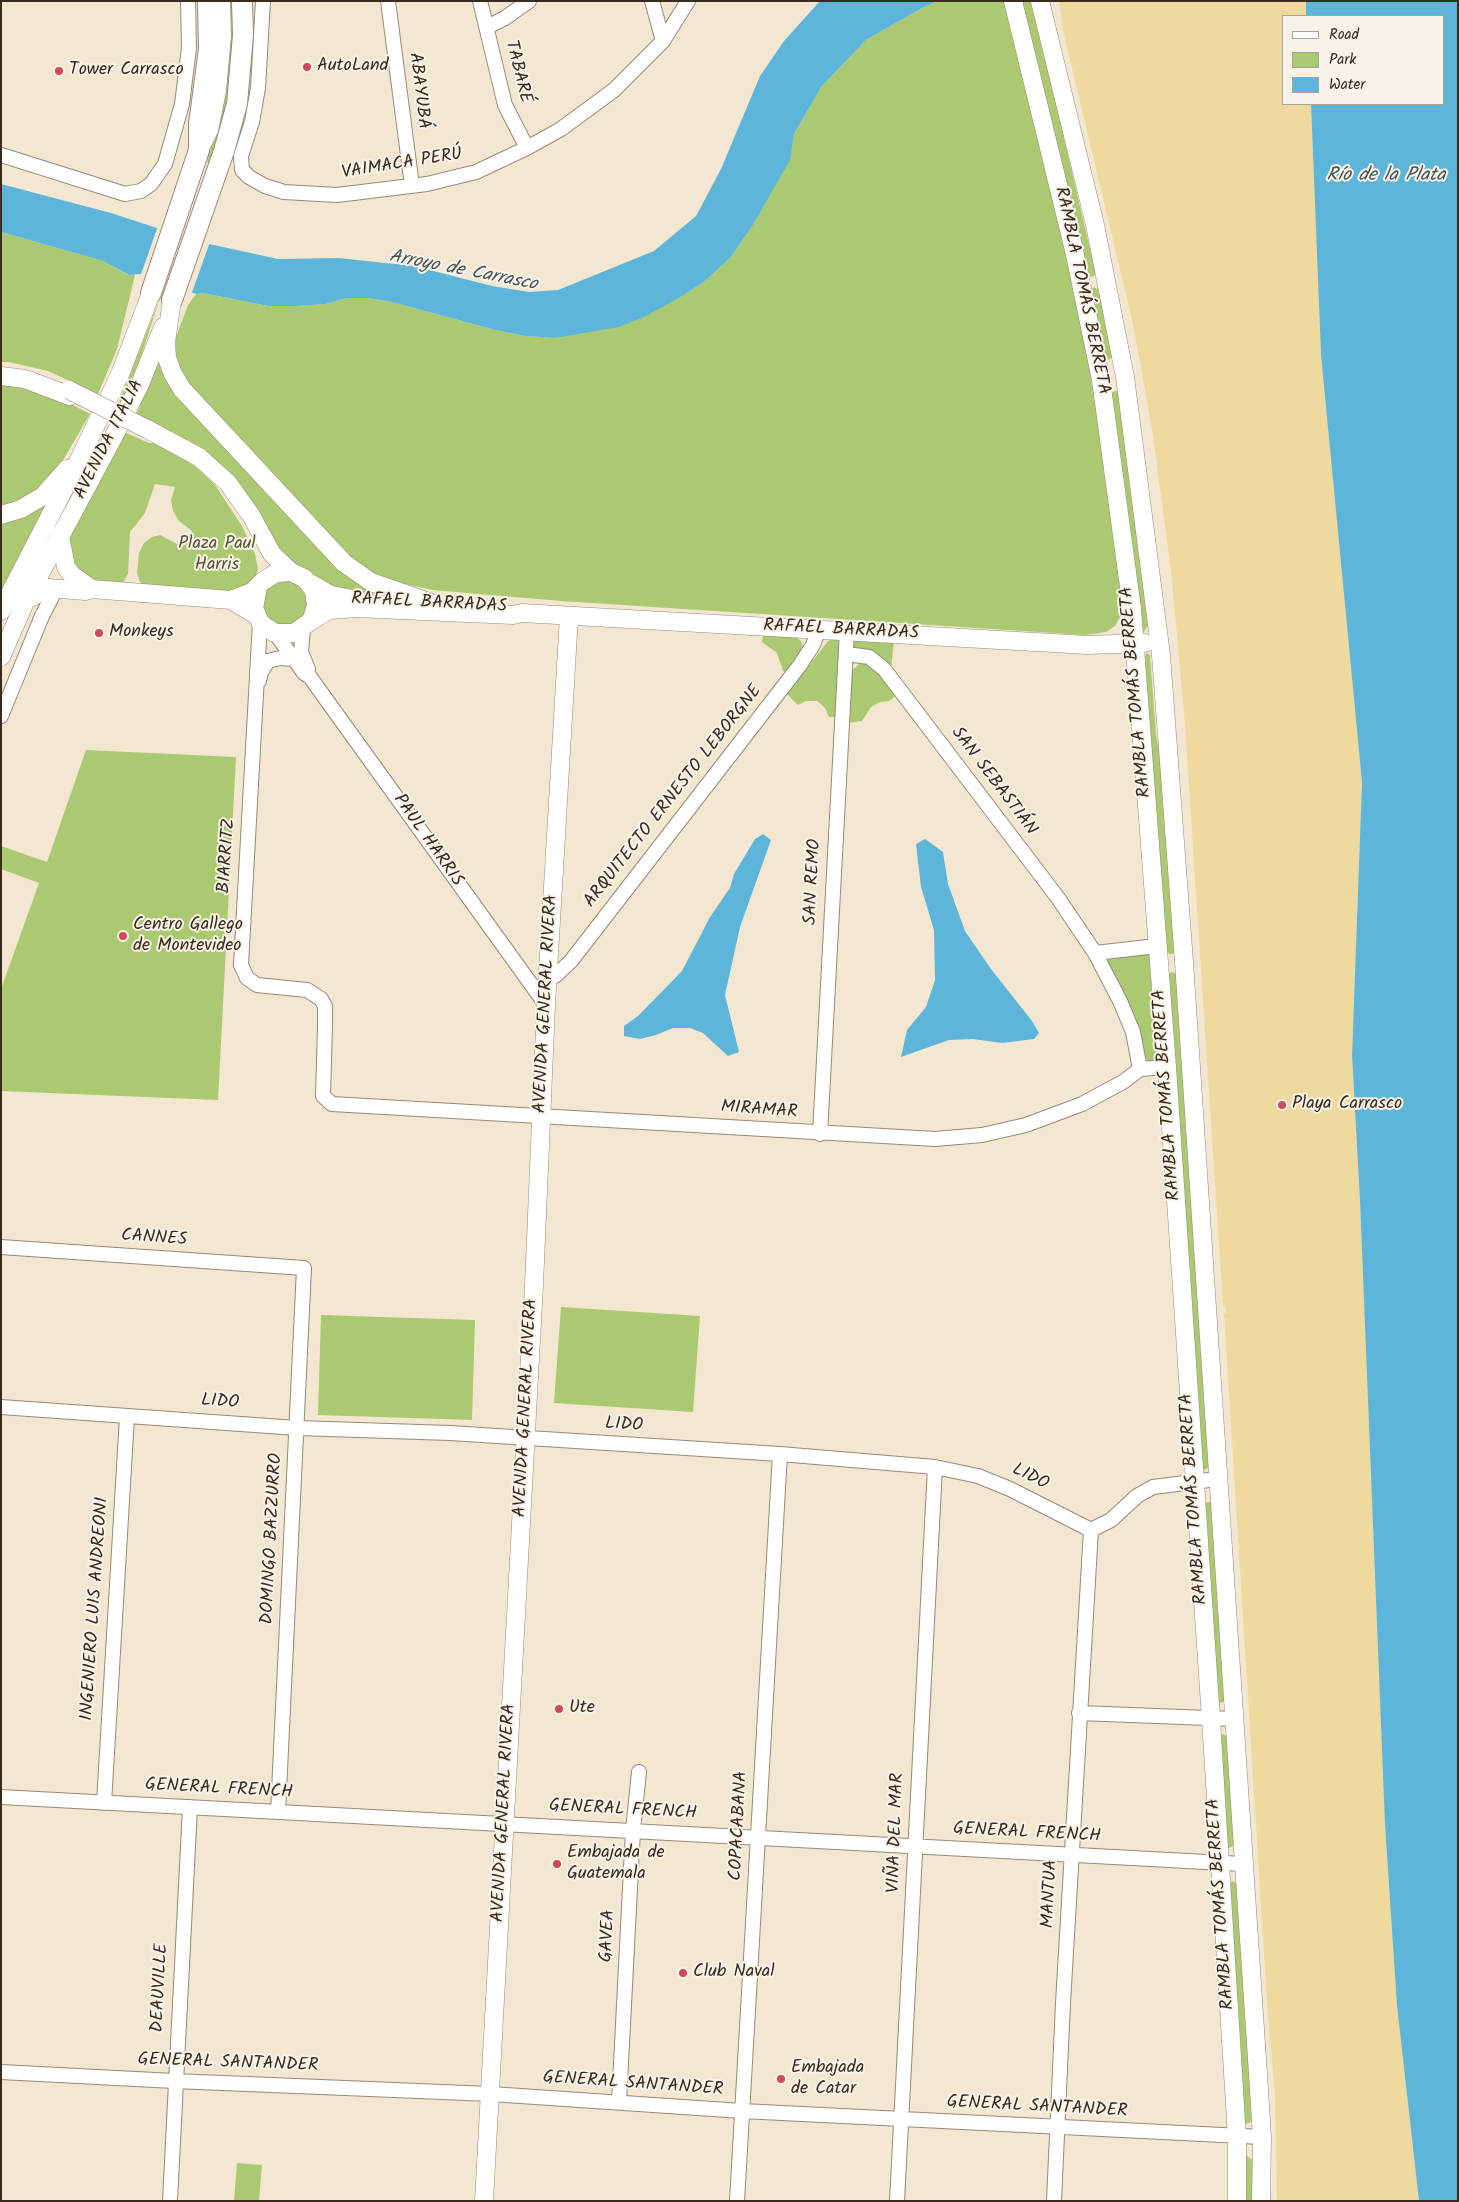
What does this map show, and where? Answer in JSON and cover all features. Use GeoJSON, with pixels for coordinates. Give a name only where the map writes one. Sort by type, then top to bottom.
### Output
{"type":"FeatureCollection","features":[{"type":"Feature","properties":{"kind":"highway"},"geometry":{"type":"LineString","coordinates":[[199,150],[198,124],[209,49],[208,1]]}},
{"type":"Feature","properties":{"kind":"highway","name":"AVENIDA ITALIA"},"geometry":{"type":"LineString","coordinates":[[172,300],[224,151],[237,104],[243,35],[242,6]]}},
{"type":"Feature","properties":{"kind":"highway","name":"AVENIDA ITALIA"},"geometry":{"type":"LineString","coordinates":[[151,293],[199,150]]}},
{"type":"Feature","properties":{"kind":"main road"},"geometry":{"type":"LineString","coordinates":[[199,150],[209,130],[217,91],[222,36],[221,1]]}},
{"type":"Feature","properties":{"kind":"main road","name":"RAMBLA TOMÁS BERRETA"},"geometry":{"type":"LineString","coordinates":[[1013,1],[1081,284],[1102,380],[1132,608],[1167,1067],[1193,1482],[1211,1718],[1237,2137],[1237,2201]]}},
{"type":"Feature","properties":{"kind":"main road","name":"RAMBLA TOMÁS BERRETA"},"geometry":{"type":"LineString","coordinates":[[1040,1],[1095,226],[1125,377],[1159,641],[1184,962],[1262,2138],[1261,2201]]}},
{"type":"Feature","properties":{"kind":"main road"},"geometry":{"type":"LineString","coordinates":[[1081,284],[1106,278]]}},
{"type":"Feature","properties":{"kind":"main road","name":"AVENIDA ITALIA"},"geometry":{"type":"LineString","coordinates":[[1,611],[79,460],[121,372],[151,293]]}},
{"type":"Feature","properties":{"kind":"main road"},"geometry":{"type":"LineString","coordinates":[[172,300],[166,342],[173,374],[182,389],[344,563],[371,582],[429,602]]}},
{"type":"Feature","properties":{"kind":"main road","name":"AVENIDA ITALIA"},"geometry":{"type":"LineString","coordinates":[[1,658],[26,600],[140,384],[172,300]]}},
{"type":"Feature","properties":{"kind":"main road"},"geometry":{"type":"LineString","coordinates":[[1,369],[25,373],[198,457],[228,483],[252,517],[272,554],[291,572]]}},
{"type":"Feature","properties":{"kind":"main road"},"geometry":{"type":"LineString","coordinates":[[1,376],[26,379],[69,393]]}},
{"type":"Feature","properties":{"kind":"main road"},"geometry":{"type":"LineString","coordinates":[[1102,380],[1125,377]]}},
{"type":"Feature","properties":{"kind":"main road"},"geometry":{"type":"LineString","coordinates":[[146,432],[196,462],[224,488],[245,520],[262,561],[260,584],[254,600],[258,618]]}},
{"type":"Feature","properties":{"kind":"main road"},"geometry":{"type":"LineString","coordinates":[[1,515],[21,509],[43,496],[69,466],[79,460]]}},
{"type":"Feature","properties":{"kind":"main road"},"geometry":{"type":"LineString","coordinates":[[57,587],[65,576],[66,567],[60,535]]}},
{"type":"Feature","properties":{"kind":"main road"},"geometry":{"type":"LineString","coordinates":[[66,567],[92,589]]}},
{"type":"Feature","properties":{"kind":"main road"},"geometry":{"type":"LineString","coordinates":[[26,600],[45,589],[57,587],[85,591],[92,589],[231,600],[252,592],[276,573],[291,572]]}},
{"type":"Feature","properties":{"kind":"main road","name":"RAFAEL BARRADAS"},"geometry":{"type":"LineString","coordinates":[[291,572],[298,574],[325,593],[346,599],[514,608],[522,613]]}},
{"type":"Feature","properties":{"kind":"main road"},"geometry":{"type":"LineString","coordinates":[[307,625],[316,606],[314,590],[310,583]]}},
{"type":"Feature","properties":{"kind":"main road"},"geometry":{"type":"LineString","coordinates":[[231,600],[258,618],[275,633]]}},
{"type":"Feature","properties":{"kind":"main road","name":"RAFAEL BARRADAS"},"geometry":{"type":"LineString","coordinates":[[275,633],[294,633],[320,614],[338,608],[513,615],[522,613],[1088,645],[1135,645],[1159,641]]}},
{"type":"Feature","properties":{"kind":"main road"},"geometry":{"type":"LineString","coordinates":[[1088,645],[1119,635],[1126,625],[1132,608]]}},
{"type":"Feature","properties":{"kind":"main road","name":"AVENIDA GENERAL RIVERA"},"geometry":{"type":"LineString","coordinates":[[484,2201],[525,1439],[547,977],[569,616]]}},
{"type":"Feature","properties":{"kind":"main road"},"geometry":{"type":"LineString","coordinates":[[1088,645],[1103,649],[1122,659],[1130,668],[1138,685]]}},
{"type":"Feature","properties":{"kind":"main road"},"geometry":{"type":"LineString","coordinates":[[1135,645],[1144,648],[1152,654],[1159,730],[1169,763]]}},
{"type":"Feature","properties":{"kind":"main road"},"geometry":{"type":"LineString","coordinates":[[1158,955],[1184,962]]}},
{"type":"Feature","properties":{"kind":"street"},"geometry":{"type":"LineString","coordinates":[[1,155],[125,194],[141,191],[151,184],[165,164],[182,104],[187,74],[190,22],[188,1]]}},
{"type":"Feature","properties":{"kind":"street"},"geometry":{"type":"LineString","coordinates":[[263,1],[263,20]]}},
{"type":"Feature","properties":{"kind":"street","name":"ABAYUBÁ"},"geometry":{"type":"LineString","coordinates":[[388,1],[412,186]]}},
{"type":"Feature","properties":{"kind":"street","name":"TABARÉ"},"geometry":{"type":"LineString","coordinates":[[480,1],[505,105],[527,148]]}},
{"type":"Feature","properties":{"kind":"street"},"geometry":{"type":"LineString","coordinates":[[487,27],[506,18],[529,1]]}},
{"type":"Feature","properties":{"kind":"street"},"geometry":{"type":"LineString","coordinates":[[652,1],[662,41]]}},
{"type":"Feature","properties":{"kind":"street","name":"VAIMACA PERÚ"},"geometry":{"type":"LineString","coordinates":[[263,20],[258,88],[252,122],[241,156],[242,170],[265,186],[284,192],[336,195],[412,186],[476,172],[527,148],[590,110],[634,71],[662,41],[688,1]]}},
{"type":"Feature","properties":{"kind":"street"},"geometry":{"type":"LineString","coordinates":[[242,6],[263,20]]}},
{"type":"Feature","properties":{"kind":"street"},"geometry":{"type":"LineString","coordinates":[[1,716],[42,616],[57,587]]}},
{"type":"Feature","properties":{"kind":"street","name":"BIARRITZ"},"geometry":{"type":"LineString","coordinates":[[258,618],[257,691],[241,965],[246,978],[257,985],[307,990],[321,999],[325,1006],[323,1096],[335,1106]]}},
{"type":"Feature","properties":{"kind":"street","name":"PAUL HARRIS"},"geometry":{"type":"LineString","coordinates":[[307,625],[301,652],[310,677],[546,1005]]}},
{"type":"Feature","properties":{"kind":"street","name":"ARQUITECTO ERNESTO LEBORGNE"},"geometry":{"type":"LineString","coordinates":[[547,977],[555,976],[571,961],[800,665],[813,645],[819,629]]}},
{"type":"Feature","properties":{"kind":"street","name":"SAN REMO"},"geometry":{"type":"LineString","coordinates":[[820,1134],[847,631]]}},
{"type":"Feature","properties":{"kind":"street","name":"PAUL HARRIS"},"geometry":{"type":"LineString","coordinates":[[275,633],[304,674],[310,677]]}},
{"type":"Feature","properties":{"kind":"street","name":"SAN SEBASTIÁN"},"geometry":{"type":"LineString","coordinates":[[846,654],[869,657],[884,669],[1048,884],[1095,954],[1120,1001],[1132,1032],[1140,1069]]}},
{"type":"Feature","properties":{"kind":"street","name":"BIARRITZ"},"geometry":{"type":"LineString","coordinates":[[257,691],[261,672],[268,662],[280,658],[294,659]]}},
{"type":"Feature","properties":{"kind":"street"},"geometry":{"type":"LineString","coordinates":[[1095,954],[1158,955]]}},
{"type":"Feature","properties":{"kind":"street"},"geometry":{"type":"LineString","coordinates":[[1140,1069],[1167,1067]]}},
{"type":"Feature","properties":{"kind":"street","name":"MIRAMAR"},"geometry":{"type":"LineString","coordinates":[[335,1106],[935,1139],[982,1135],[1009,1130],[1082,1104],[1122,1082],[1140,1069]]}},
{"type":"Feature","properties":{"kind":"street","name":"CANNES"},"geometry":{"type":"LineString","coordinates":[[1,1247],[304,1268]]}},
{"type":"Feature","properties":{"kind":"street","name":"DOMINGO BAZZURRO"},"geometry":{"type":"LineString","coordinates":[[278,1812],[304,1268]]}},
{"type":"Feature","properties":{"kind":"street","name":"LIDO"},"geometry":{"type":"LineString","coordinates":[[1,1407],[297,1428],[450,1433],[935,1466],[978,1476],[1010,1488],[1091,1530]]}},
{"type":"Feature","properties":{"kind":"street","name":"INGENIERO LUIS ANDREONI"},"geometry":{"type":"LineString","coordinates":[[104,1803],[127,1417]]}},
{"type":"Feature","properties":{"kind":"street","name":"COPACABANA"},"geometry":{"type":"LineString","coordinates":[[737,2201],[780,1454]]}},
{"type":"Feature","properties":{"kind":"street","name":"VIÑA DEL MAR"},"geometry":{"type":"LineString","coordinates":[[897,2201],[916,1866],[915,1846],[935,1466]]}},
{"type":"Feature","properties":{"kind":"street"},"geometry":{"type":"LineString","coordinates":[[1091,1530],[1111,1520],[1146,1490],[1161,1484],[1217,1480]]}},
{"type":"Feature","properties":{"kind":"street","name":"MANTUA"},"geometry":{"type":"LineString","coordinates":[[1054,2201],[1062,2003],[1091,1530]]}},
{"type":"Feature","properties":{"kind":"street"},"geometry":{"type":"LineString","coordinates":[[1079,1713],[1234,1719]]}},
{"type":"Feature","properties":{"kind":"street","name":"GAVEA"},"geometry":{"type":"LineString","coordinates":[[619,2102],[633,1830],[639,1772]]}},
{"type":"Feature","properties":{"kind":"street","name":"GENERAL FRENCH"},"geometry":{"type":"LineString","coordinates":[[1,1797],[1243,1864]]}},
{"type":"Feature","properties":{"kind":"street","name":"DEAUVILLE"},"geometry":{"type":"LineString","coordinates":[[170,2201],[174,2081],[190,1808]]}},
{"type":"Feature","properties":{"kind":"street","name":"GENERAL SANTANDER"},"geometry":{"type":"LineString","coordinates":[[1,2072],[491,2094],[742,2111],[1262,2138]]}},
{"type":"Feature","properties":{"kind":"green space"},"geometry":{"type":"Polygon","coordinates":[[[227,1],[236,1],[231,78],[225,111],[209,163],[207,162],[220,110],[227,1]]]}},
{"type":"Feature","properties":{"kind":"green space"},"geometry":{"type":"Polygon","coordinates":[[[938,1],[1005,1],[1046,166],[1095,389],[1124,610],[1115,626],[1106,632],[1085,635],[561,601],[433,590],[404,584],[378,576],[351,558],[190,387],[180,371],[175,353],[176,337],[188,305],[196,294],[203,293],[268,306],[326,304],[347,298],[367,298],[392,302],[495,330],[525,336],[555,338],[668,303],[705,281],[731,257],[753,225],[789,160],[794,134],[822,86],[866,40],[938,1]]]}},
{"type":"Feature","properties":{"kind":"green space"},"geometry":{"type":"Polygon","coordinates":[[[1021,1],[1032,1],[1096,275],[1087,278],[1021,1]]]}},
{"type":"Feature","properties":{"kind":"green space"},"geometry":{"type":"Polygon","coordinates":[[[1,232],[103,261],[128,275],[135,275],[117,349],[98,394],[48,371],[9,362],[1,362],[1,232]]]}},
{"type":"Feature","properties":{"kind":"green space"},"geometry":{"type":"Polygon","coordinates":[[[1094,287],[1099,290],[1113,357],[1107,360],[1104,359],[1090,291],[1094,287]]]}},
{"type":"Feature","properties":{"kind":"green space"},"geometry":{"type":"Polygon","coordinates":[[[160,298],[140,359],[120,406],[118,405],[160,298]]]}},
{"type":"Feature","properties":{"kind":"green space"},"geometry":{"type":"Polygon","coordinates":[[[161,346],[170,379],[390,597],[340,595],[287,562],[255,516],[136,415],[141,404],[140,397],[161,346]]]}},
{"type":"Feature","properties":{"kind":"green space"},"geometry":{"type":"Polygon","coordinates":[[[1,380],[67,402],[90,414],[55,474],[39,492],[1,510],[1,380]]]}},
{"type":"Feature","properties":{"kind":"green space"},"geometry":{"type":"Polygon","coordinates":[[[1115,391],[1119,392],[1149,624],[1144,632],[1142,631],[1110,394],[1115,391]]]}},
{"type":"Feature","properties":{"kind":"green space","name":"Plaza Paul Harris"},"geometry":{"type":"Polygon","coordinates":[[[124,432],[149,443],[155,443],[180,456],[196,467],[215,485],[242,526],[255,554],[258,569],[254,581],[236,592],[146,586],[140,582],[137,573],[139,553],[144,543],[152,537],[160,535],[181,546],[192,531],[179,521],[173,511],[171,500],[175,487],[155,484],[145,513],[130,532],[128,574],[124,581],[121,584],[97,584],[75,574],[69,539],[124,432]]]}},
{"type":"Feature","properties":{"kind":"green space"},"geometry":{"type":"Polygon","coordinates":[[[52,495],[1,596],[1,518],[52,495]]]}},
{"type":"Feature","properties":{"kind":"green space"},"geometry":{"type":"Polygon","coordinates":[[[280,580],[290,580],[304,590],[308,603],[304,616],[298,622],[290,626],[280,626],[266,616],[262,608],[262,598],[272,584],[280,580]]]}},
{"type":"Feature","properties":{"kind":"green space"},"geometry":{"type":"Polygon","coordinates":[[[763,634],[796,637],[801,641],[803,647],[788,675],[783,671],[777,653],[762,642],[763,634]]]}},
{"type":"Feature","properties":{"kind":"green space"},"geometry":{"type":"Polygon","coordinates":[[[835,638],[840,642],[838,717],[829,717],[825,708],[817,701],[806,701],[798,705],[787,694],[828,641],[835,638]]]}},
{"type":"Feature","properties":{"kind":"green space"},"geometry":{"type":"Polygon","coordinates":[[[855,640],[894,641],[891,669],[854,649],[852,644],[855,640]]]}},
{"type":"Feature","properties":{"kind":"green space"},"geometry":{"type":"Polygon","coordinates":[[[1147,653],[1150,655],[1156,735],[1164,776],[1175,952],[1172,954],[1169,954],[1165,949],[1145,656],[1147,653]]]}},
{"type":"Feature","properties":{"kind":"green space"},"geometry":{"type":"Polygon","coordinates":[[[862,662],[873,665],[897,695],[889,701],[880,702],[871,707],[862,721],[848,723],[851,671],[862,662]]]}},
{"type":"Feature","properties":{"kind":"green space","name":"Centro Gallego de Montevideo"},"geometry":{"type":"Polygon","coordinates":[[[86,750],[236,757],[218,1100],[1,1091],[1,989],[39,883],[1,869],[1,846],[47,862],[86,750]]]}},
{"type":"Feature","properties":{"kind":"green space"},"geometry":{"type":"Polygon","coordinates":[[[1149,954],[1157,1056],[1153,1063],[1147,1060],[1132,1018],[1106,964],[1109,959],[1149,954]]]}},
{"type":"Feature","properties":{"kind":"green space"},"geometry":{"type":"Polygon","coordinates":[[[1172,972],[1178,975],[1210,1467],[1204,1470],[1201,1468],[1167,975],[1172,972]]]}},
{"type":"Feature","properties":{"kind":"green space"},"geometry":{"type":"Polygon","coordinates":[[[561,1307],[700,1316],[693,1412],[554,1403],[561,1307]]]}},
{"type":"Feature","properties":{"kind":"green space"},"geometry":{"type":"Polygon","coordinates":[[[321,1315],[475,1320],[472,1420],[318,1415],[321,1315]]]}},
{"type":"Feature","properties":{"kind":"green space"},"geometry":{"type":"Polygon","coordinates":[[[1204,1503],[1213,1503],[1226,1700],[1221,1703],[1218,1702],[1204,1503]]]}},
{"type":"Feature","properties":{"kind":"green space"},"geometry":{"type":"Polygon","coordinates":[[[1222,1734],[1228,1736],[1235,1845],[1229,1848],[1226,1847],[1219,1737],[1222,1734]]]}},
{"type":"Feature","properties":{"kind":"green space"},"geometry":{"type":"Polygon","coordinates":[[[1233,1881],[1238,1884],[1254,2120],[1247,2124],[1243,2120],[1229,1884],[1233,1881]]]}},
{"type":"Feature","properties":{"kind":"green space"},"geometry":{"type":"Polygon","coordinates":[[[1247,2156],[1254,2161],[1252,2201],[1241,2201],[1244,2158],[1247,2156]]]}},
{"type":"Feature","properties":{"kind":"green space"},"geometry":{"type":"Polygon","coordinates":[[[237,2163],[262,2165],[259,2201],[234,2201],[237,2163]]]}},
{"type":"Feature","properties":{"kind":"sand","name":"Playa Carrasco"},"geometry":{"type":"Polygon","coordinates":[[[1059,1],[1306,1],[1306,15],[1282,15],[1282,105],[1311,105],[1321,355],[1362,782],[1352,1055],[1360,1201],[1385,1825],[1397,2006],[1419,2201],[1277,2201],[1275,2093],[1268,2018],[1224,1313],[1226,1313],[1225,1305],[1223,1305],[1185,725],[1171,570],[1152,429],[1133,324],[1063,31],[1059,1]]]}},
{"type":"Feature","properties":{"kind":"water"},"geometry":{"type":"Polygon","coordinates":[[[820,1],[938,1],[866,40],[822,86],[794,134],[790,160],[753,225],[731,257],[705,281],[684,295],[646,316],[619,327],[555,338],[525,336],[495,330],[392,302],[367,298],[347,298],[326,304],[268,306],[203,293],[196,294],[140,274],[129,275],[103,261],[1,232],[1,184],[111,213],[200,242],[278,259],[338,258],[414,266],[492,286],[529,292],[558,290],[654,251],[696,216],[721,169],[760,76],[784,41],[820,1]]]}},
{"type":"Feature","properties":{"kind":"water","name":"Río de la Plata"},"geometry":{"type":"Polygon","coordinates":[[[1306,1],[1458,1],[1458,2201],[1419,2201],[1397,2006],[1385,1825],[1360,1201],[1352,1055],[1362,782],[1321,355],[1311,105],[1444,105],[1444,15],[1306,15],[1306,1]]]}},
{"type":"Feature","properties":{"kind":"water"},"geometry":{"type":"Polygon","coordinates":[[[763,834],[771,840],[740,927],[725,995],[739,1052],[728,1056],[703,1033],[690,1028],[673,1028],[640,1039],[624,1036],[624,1026],[638,1016],[682,971],[710,917],[730,888],[734,874],[755,839],[763,834]]]}},
{"type":"Feature","properties":{"kind":"water"},"geometry":{"type":"Polygon","coordinates":[[[925,839],[943,852],[948,884],[965,931],[991,969],[1032,1021],[1039,1033],[1034,1039],[1002,1043],[973,1039],[949,1040],[901,1057],[907,1030],[926,1007],[935,980],[934,930],[921,887],[916,844],[925,839]]]}},
{"type":"Feature","properties":{"kind":"pier"},"geometry":{"type":"Polygon","coordinates":[[[158,226],[210,242],[191,295],[140,277],[158,226]]]}},
{"type":"Feature","properties":{"kind":"place","name":"AutoLand"},"geometry":{"type":"Point","coordinates":[307,67]}},
{"type":"Feature","properties":{"kind":"place","name":"Tower Carrasco"},"geometry":{"type":"Point","coordinates":[59,71]}},
{"type":"Feature","properties":{"kind":"place","name":"Monkeys"},"geometry":{"type":"Point","coordinates":[99,633]}},
{"type":"Feature","properties":{"kind":"place","name":"Centro Gallego de Montevideo"},"geometry":{"type":"Point","coordinates":[123,936]}},
{"type":"Feature","properties":{"kind":"place","name":"Playa Carrasco"},"geometry":{"type":"Point","coordinates":[1282,1105]}},
{"type":"Feature","properties":{"kind":"place","name":"Ute"},"geometry":{"type":"Point","coordinates":[559,1709]}},
{"type":"Feature","properties":{"kind":"place","name":"Embajada de Guatemala"},"geometry":{"type":"Point","coordinates":[557,1864]}},
{"type":"Feature","properties":{"kind":"place","name":"Club Naval"},"geometry":{"type":"Point","coordinates":[683,1973]}},
{"type":"Feature","properties":{"kind":"place","name":"Embajada de Catar"},"geometry":{"type":"Point","coordinates":[781,2079]}},
{"type":"Feature","properties":{"kind":"water label","name":"Arroyo de Carrasco"},"geometry":{"type":"Point","coordinates":[463,272]}}]}
